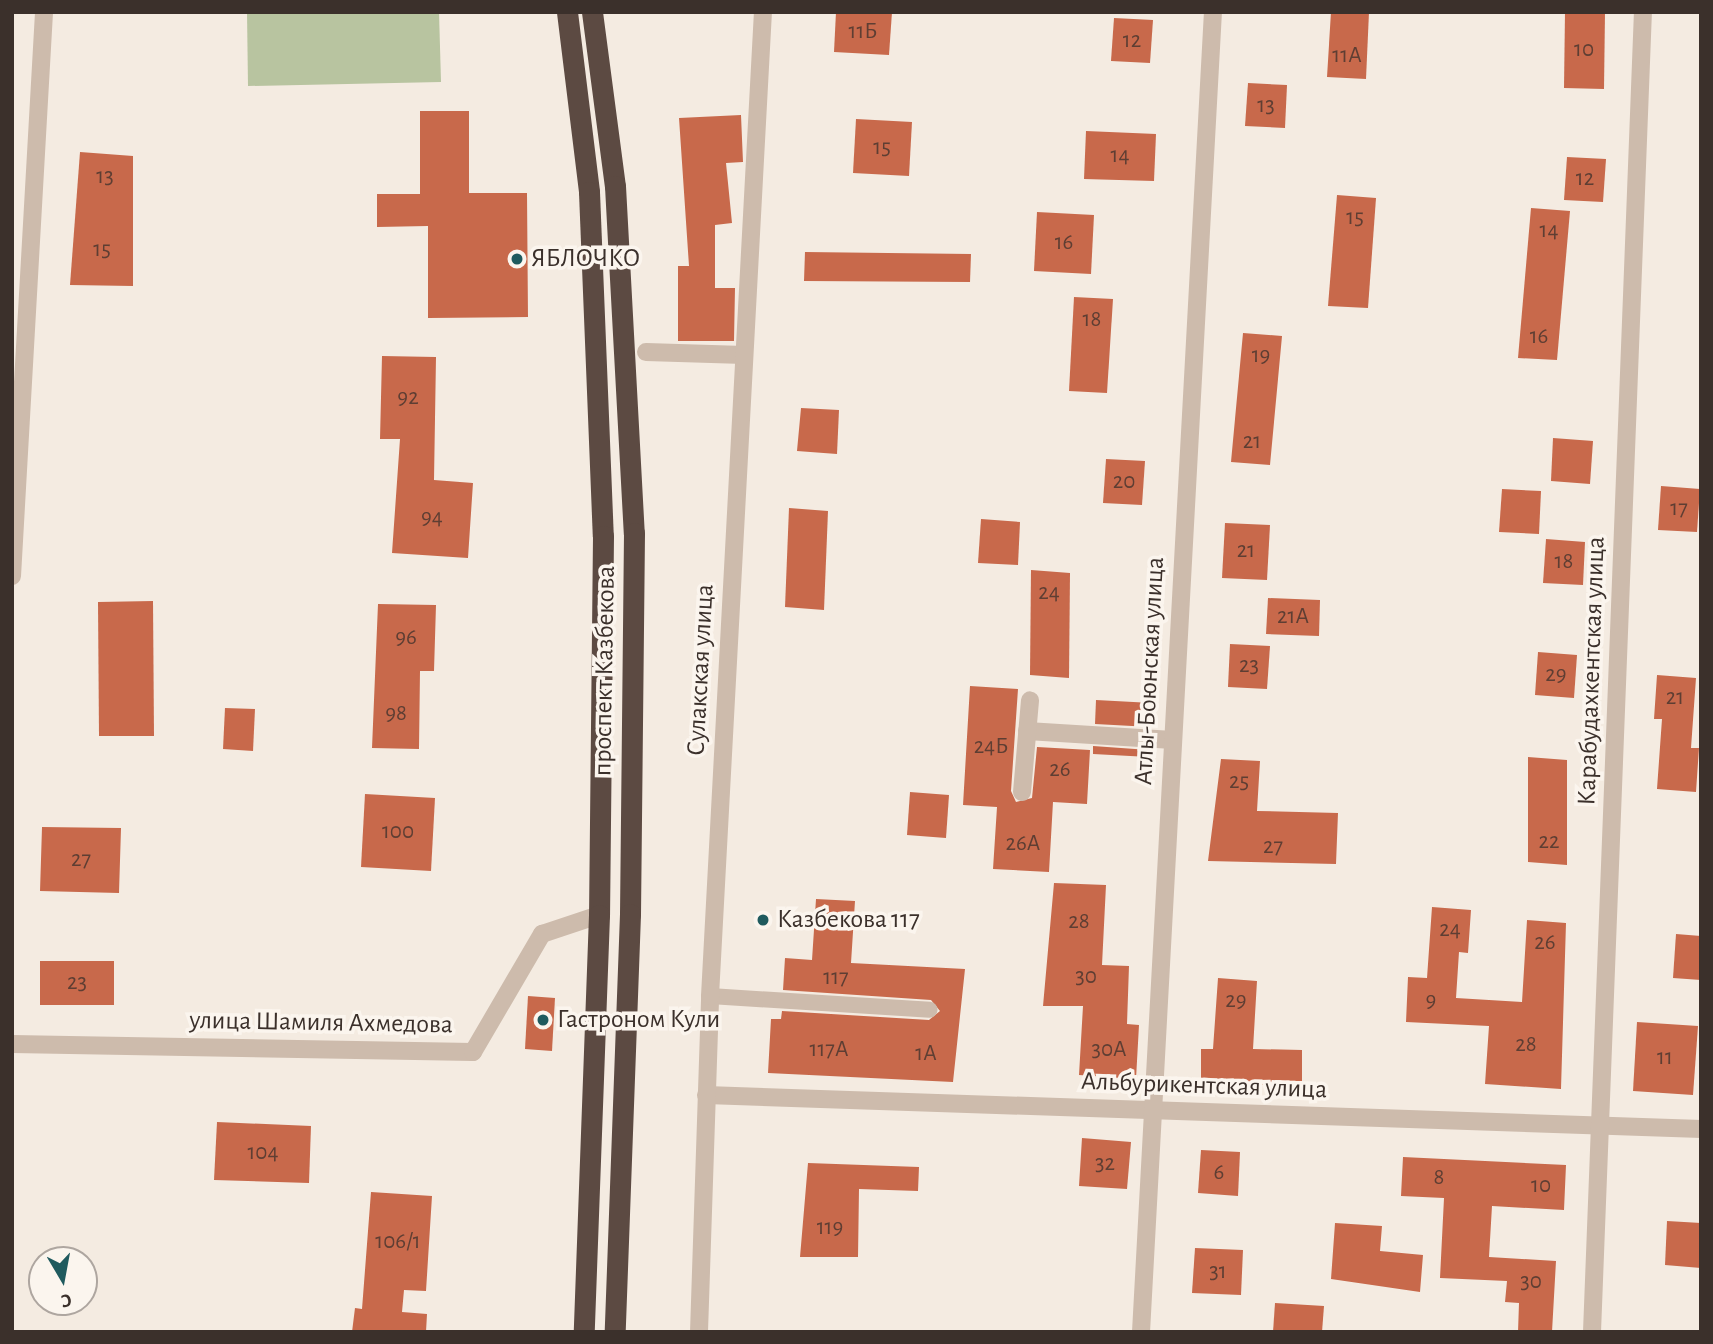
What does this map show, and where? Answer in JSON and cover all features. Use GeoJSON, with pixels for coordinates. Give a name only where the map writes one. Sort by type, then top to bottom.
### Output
{"type":"FeatureCollection","features":[{"type":"Feature","properties":{"kind":"highway","name":"проспект Казбекова"},"geometry":{"type":"LineString","coordinates":[[567,12],[589,192],[603,536],[599,915],[584,1332]]}},
{"type":"Feature","properties":{"kind":"highway","name":"проспект Казбекова"},"geometry":{"type":"LineString","coordinates":[[592,12],[615,187],[634,533],[630,914],[615,1332]]}},
{"type":"Feature","properties":{"kind":"street"},"geometry":{"type":"LineString","coordinates":[[12,576],[44,12]]}},
{"type":"Feature","properties":{"kind":"street","name":"Сулакская улица"},"geometry":{"type":"LineString","coordinates":[[699,1332],[710,996],[763,12]]}},
{"type":"Feature","properties":{"kind":"street","name":"Атлы-Боюнская улица"},"geometry":{"type":"LineString","coordinates":[[1141,1332],[1213,12]]}},
{"type":"Feature","properties":{"kind":"street","name":"Карабудахкентская улица"},"geometry":{"type":"LineString","coordinates":[[1592,1332],[1643,12]]}},
{"type":"Feature","properties":{"kind":"street"},"geometry":{"type":"LineString","coordinates":[[646,352],[744,355]]}},
{"type":"Feature","properties":{"kind":"street"},"geometry":{"type":"LineString","coordinates":[[1023,792],[1030,700]]}},
{"type":"Feature","properties":{"kind":"street"},"geometry":{"type":"LineString","coordinates":[[1027,731],[1173,740]]}},
{"type":"Feature","properties":{"kind":"street","name":"улица Шамиля Ахмедова"},"geometry":{"type":"LineString","coordinates":[[12,1044],[473,1052],[542,934],[599,915]]}},
{"type":"Feature","properties":{"kind":"street","name":"Альбурикентская улица"},"geometry":{"type":"LineString","coordinates":[[706,1095],[1701,1129]]}},
{"type":"Feature","properties":{"kind":"lane"},"geometry":{"type":"LineString","coordinates":[[710,996],[930,1010]]}},
{"type":"Feature","properties":{"kind":"green space"},"geometry":{"type":"Polygon","coordinates":[[[247,12],[439,12],[441,82],[248,86],[247,12]]]}},
{"type":"Feature","properties":{"kind":"building"},"geometry":{"type":"Polygon","coordinates":[[[836,12],[892,12],[889,55],[834,52],[836,12]]]}},
{"type":"Feature","properties":{"kind":"building"},"geometry":{"type":"Polygon","coordinates":[[[1331,12],[1369,12],[1366,79],[1327,77],[1331,12]]]}},
{"type":"Feature","properties":{"kind":"building"},"geometry":{"type":"Polygon","coordinates":[[[1565,12],[1605,12],[1604,89],[1564,88],[1565,12]]]}},
{"type":"Feature","properties":{"kind":"building"},"geometry":{"type":"Polygon","coordinates":[[[1114,18],[1153,20],[1150,63],[1111,61],[1114,18]]]}},
{"type":"Feature","properties":{"kind":"building"},"geometry":{"type":"Polygon","coordinates":[[[1248,83],[1287,85],[1285,128],[1245,126],[1248,83]]]}},
{"type":"Feature","properties":{"kind":"building"},"geometry":{"type":"Polygon","coordinates":[[[420,111],[469,111],[469,193],[527,193],[528,317],[428,318],[428,226],[377,227],[377,194],[420,194],[420,111]]]}},
{"type":"Feature","properties":{"kind":"building"},"geometry":{"type":"Polygon","coordinates":[[[741,115],[743,162],[726,163],[732,223],[715,225],[715,288],[735,288],[734,341],[678,341],[678,266],[689,266],[679,118],[741,115]]]}},
{"type":"Feature","properties":{"kind":"building"},"geometry":{"type":"Polygon","coordinates":[[[856,119],[912,122],[909,176],[853,173],[856,119]]]}},
{"type":"Feature","properties":{"kind":"building"},"geometry":{"type":"Polygon","coordinates":[[[1086,131],[1156,134],[1154,181],[1084,179],[1086,131]]]}},
{"type":"Feature","properties":{"kind":"building"},"geometry":{"type":"Polygon","coordinates":[[[80,152],[133,156],[133,286],[70,285],[80,152]]]}},
{"type":"Feature","properties":{"kind":"building"},"geometry":{"type":"Polygon","coordinates":[[[1567,157],[1606,159],[1603,202],[1564,200],[1567,157]]]}},
{"type":"Feature","properties":{"kind":"building"},"geometry":{"type":"Polygon","coordinates":[[[1337,195],[1376,198],[1368,308],[1328,306],[1337,195]]]}},
{"type":"Feature","properties":{"kind":"building"},"geometry":{"type":"Polygon","coordinates":[[[1531,208],[1570,211],[1557,360],[1518,358],[1531,208]]]}},
{"type":"Feature","properties":{"kind":"building"},"geometry":{"type":"Polygon","coordinates":[[[1037,212],[1094,215],[1091,274],[1034,271],[1037,212]]]}},
{"type":"Feature","properties":{"kind":"building"},"geometry":{"type":"Polygon","coordinates":[[[805,252],[971,254],[970,282],[804,281],[805,252]]]}},
{"type":"Feature","properties":{"kind":"building"},"geometry":{"type":"Polygon","coordinates":[[[1074,297],[1113,299],[1107,393],[1069,391],[1074,297]]]}},
{"type":"Feature","properties":{"kind":"building"},"geometry":{"type":"Polygon","coordinates":[[[1243,333],[1282,336],[1270,465],[1231,462],[1243,333]]]}},
{"type":"Feature","properties":{"kind":"building"},"geometry":{"type":"Polygon","coordinates":[[[382,356],[436,357],[434,480],[473,483],[468,558],[392,553],[400,439],[380,439],[382,356]]]}},
{"type":"Feature","properties":{"kind":"building"},"geometry":{"type":"Polygon","coordinates":[[[801,408],[839,410],[837,454],[797,451],[801,408]]]}},
{"type":"Feature","properties":{"kind":"building"},"geometry":{"type":"Polygon","coordinates":[[[1553,438],[1593,441],[1590,484],[1551,481],[1553,438]]]}},
{"type":"Feature","properties":{"kind":"building"},"geometry":{"type":"Polygon","coordinates":[[[1106,459],[1145,461],[1142,505],[1103,503],[1106,459]]]}},
{"type":"Feature","properties":{"kind":"building"},"geometry":{"type":"Polygon","coordinates":[[[1661,486],[1700,489],[1697,532],[1658,530],[1661,486]]]}},
{"type":"Feature","properties":{"kind":"building"},"geometry":{"type":"Polygon","coordinates":[[[1502,489],[1541,491],[1539,534],[1499,532],[1502,489]]]}},
{"type":"Feature","properties":{"kind":"building"},"geometry":{"type":"Polygon","coordinates":[[[789,508],[828,511],[824,610],[785,607],[789,508]]]}},
{"type":"Feature","properties":{"kind":"building"},"geometry":{"type":"Polygon","coordinates":[[[981,519],[1020,522],[1018,565],[978,563],[981,519]]]}},
{"type":"Feature","properties":{"kind":"building"},"geometry":{"type":"Polygon","coordinates":[[[1225,523],[1270,525],[1267,580],[1222,578],[1225,523]]]}},
{"type":"Feature","properties":{"kind":"building"},"geometry":{"type":"Polygon","coordinates":[[[1546,539],[1585,542],[1583,585],[1543,583],[1546,539]]]}},
{"type":"Feature","properties":{"kind":"building"},"geometry":{"type":"Polygon","coordinates":[[[1031,570],[1070,573],[1069,678],[1030,675],[1031,570]]]}},
{"type":"Feature","properties":{"kind":"building"},"geometry":{"type":"Polygon","coordinates":[[[1268,598],[1320,600],[1319,636],[1266,634],[1268,598]]]}},
{"type":"Feature","properties":{"kind":"building"},"geometry":{"type":"Polygon","coordinates":[[[153,601],[154,736],[99,736],[98,602],[153,601]]]}},
{"type":"Feature","properties":{"kind":"building"},"geometry":{"type":"Polygon","coordinates":[[[378,604],[436,605],[434,671],[420,671],[419,749],[372,748],[378,604]]]}},
{"type":"Feature","properties":{"kind":"building"},"geometry":{"type":"Polygon","coordinates":[[[1230,644],[1270,646],[1267,689],[1228,687],[1230,644]]]}},
{"type":"Feature","properties":{"kind":"building"},"geometry":{"type":"Polygon","coordinates":[[[1538,652],[1577,655],[1574,698],[1535,695],[1538,652]]]}},
{"type":"Feature","properties":{"kind":"building"},"geometry":{"type":"Polygon","coordinates":[[[1657,675],[1696,678],[1691,748],[1699,748],[1696,792],[1657,789],[1662,719],[1654,719],[1657,675]]]}},
{"type":"Feature","properties":{"kind":"building"},"geometry":{"type":"Polygon","coordinates":[[[970,686],[1018,689],[1011,791],[1016,802],[1032,798],[1037,747],[1090,750],[1087,804],[1053,802],[1049,872],[993,869],[997,807],[963,805],[970,686]]]}},
{"type":"Feature","properties":{"kind":"building"},"geometry":{"type":"Polygon","coordinates":[[[1096,700],[1152,703],[1151,727],[1095,724],[1096,700]]]}},
{"type":"Feature","properties":{"kind":"building"},"geometry":{"type":"Polygon","coordinates":[[[225,708],[255,709],[253,751],[223,749],[225,708]]]}},
{"type":"Feature","properties":{"kind":"building"},"geometry":{"type":"Polygon","coordinates":[[[1093,746],[1149,750],[1149,757],[1093,754],[1093,746]]]}},
{"type":"Feature","properties":{"kind":"building"},"geometry":{"type":"Polygon","coordinates":[[[1528,757],[1567,760],[1567,865],[1528,862],[1528,757]]]}},
{"type":"Feature","properties":{"kind":"building"},"geometry":{"type":"Polygon","coordinates":[[[1221,759],[1260,761],[1257,811],[1338,813],[1336,864],[1208,861],[1221,759]]]}},
{"type":"Feature","properties":{"kind":"building"},"geometry":{"type":"Polygon","coordinates":[[[910,792],[949,795],[946,838],[907,835],[910,792]]]}},
{"type":"Feature","properties":{"kind":"building"},"geometry":{"type":"Polygon","coordinates":[[[365,794],[435,798],[431,871],[361,867],[365,794]]]}},
{"type":"Feature","properties":{"kind":"building"},"geometry":{"type":"Polygon","coordinates":[[[42,827],[121,828],[119,893],[40,891],[42,827]]]}},
{"type":"Feature","properties":{"kind":"building"},"geometry":{"type":"Polygon","coordinates":[[[1054,883],[1106,885],[1102,965],[1129,966],[1127,1024],[1139,1025],[1136,1079],[1079,1075],[1083,1006],[1043,1006],[1054,883]]]}},
{"type":"Feature","properties":{"kind":"building"},"geometry":{"type":"Polygon","coordinates":[[[816,899],[855,901],[851,963],[965,969],[953,1082],[768,1073],[771,1019],[781,1019],[782,1011],[929,1020],[940,1011],[931,1000],[783,990],[785,958],[812,960],[816,899]]]}},
{"type":"Feature","properties":{"kind":"building"},"geometry":{"type":"Polygon","coordinates":[[[1432,907],[1471,910],[1468,953],[1459,952],[1456,998],[1522,1002],[1527,920],[1566,923],[1561,1089],[1485,1084],[1489,1026],[1406,1022],[1408,977],[1427,978],[1432,907]]]}},
{"type":"Feature","properties":{"kind":"building"},"geometry":{"type":"Polygon","coordinates":[[[1676,934],[1701,936],[1701,980],[1673,978],[1676,934]]]}},
{"type":"Feature","properties":{"kind":"building"},"geometry":{"type":"Polygon","coordinates":[[[40,961],[114,961],[114,1005],[40,1005],[40,961]]]}},
{"type":"Feature","properties":{"kind":"building"},"geometry":{"type":"Polygon","coordinates":[[[1218,978],[1257,981],[1253,1049],[1302,1050],[1302,1085],[1201,1085],[1201,1049],[1213,1049],[1218,978]]]}},
{"type":"Feature","properties":{"kind":"building"},"geometry":{"type":"Polygon","coordinates":[[[528,996],[555,998],[552,1051],[525,1049],[528,996]]]}},
{"type":"Feature","properties":{"kind":"building"},"geometry":{"type":"Polygon","coordinates":[[[1637,1022],[1698,1026],[1693,1095],[1633,1091],[1637,1022]]]}},
{"type":"Feature","properties":{"kind":"building"},"geometry":{"type":"Polygon","coordinates":[[[217,1122],[311,1126],[309,1183],[214,1180],[217,1122]]]}},
{"type":"Feature","properties":{"kind":"building"},"geometry":{"type":"Polygon","coordinates":[[[1082,1138],[1131,1142],[1127,1189],[1079,1186],[1082,1138]]]}},
{"type":"Feature","properties":{"kind":"building"},"geometry":{"type":"Polygon","coordinates":[[[1201,1150],[1240,1152],[1238,1196],[1198,1193],[1201,1150]]]}},
{"type":"Feature","properties":{"kind":"building"},"geometry":{"type":"Polygon","coordinates":[[[1403,1157],[1566,1165],[1564,1210],[1492,1206],[1489,1257],[1556,1261],[1552,1332],[1518,1332],[1519,1303],[1505,1302],[1507,1281],[1440,1278],[1444,1198],[1401,1196],[1403,1157]]]}},
{"type":"Feature","properties":{"kind":"building"},"geometry":{"type":"Polygon","coordinates":[[[808,1163],[919,1167],[918,1191],[859,1189],[858,1257],[800,1257],[808,1163]]]}},
{"type":"Feature","properties":{"kind":"building"},"geometry":{"type":"Polygon","coordinates":[[[371,1192],[432,1196],[426,1291],[404,1290],[402,1312],[427,1314],[426,1332],[352,1332],[355,1308],[362,1309],[371,1192]]]}},
{"type":"Feature","properties":{"kind":"building"},"geometry":{"type":"Polygon","coordinates":[[[1667,1221],[1701,1223],[1701,1268],[1665,1265],[1667,1221]]]}},
{"type":"Feature","properties":{"kind":"building"},"geometry":{"type":"Polygon","coordinates":[[[1335,1223],[1382,1226],[1380,1251],[1423,1255],[1420,1292],[1331,1279],[1335,1223]]]}},
{"type":"Feature","properties":{"kind":"building"},"geometry":{"type":"Polygon","coordinates":[[[1195,1248],[1243,1250],[1241,1295],[1192,1293],[1195,1248]]]}},
{"type":"Feature","properties":{"kind":"building"},"geometry":{"type":"Polygon","coordinates":[[[1275,1303],[1324,1306],[1322,1332],[1273,1332],[1275,1303]]]}},
{"type":"Feature","properties":{"kind":"place","name":"ЯБЛОЧКО"},"geometry":{"type":"Point","coordinates":[517,259]}},
{"type":"Feature","properties":{"kind":"place","name":"Казбекова 117"},"geometry":{"type":"Point","coordinates":[763,920]}},
{"type":"Feature","properties":{"kind":"place","name":"Гастроном Кули"},"geometry":{"type":"Point","coordinates":[543,1020]}}]}
